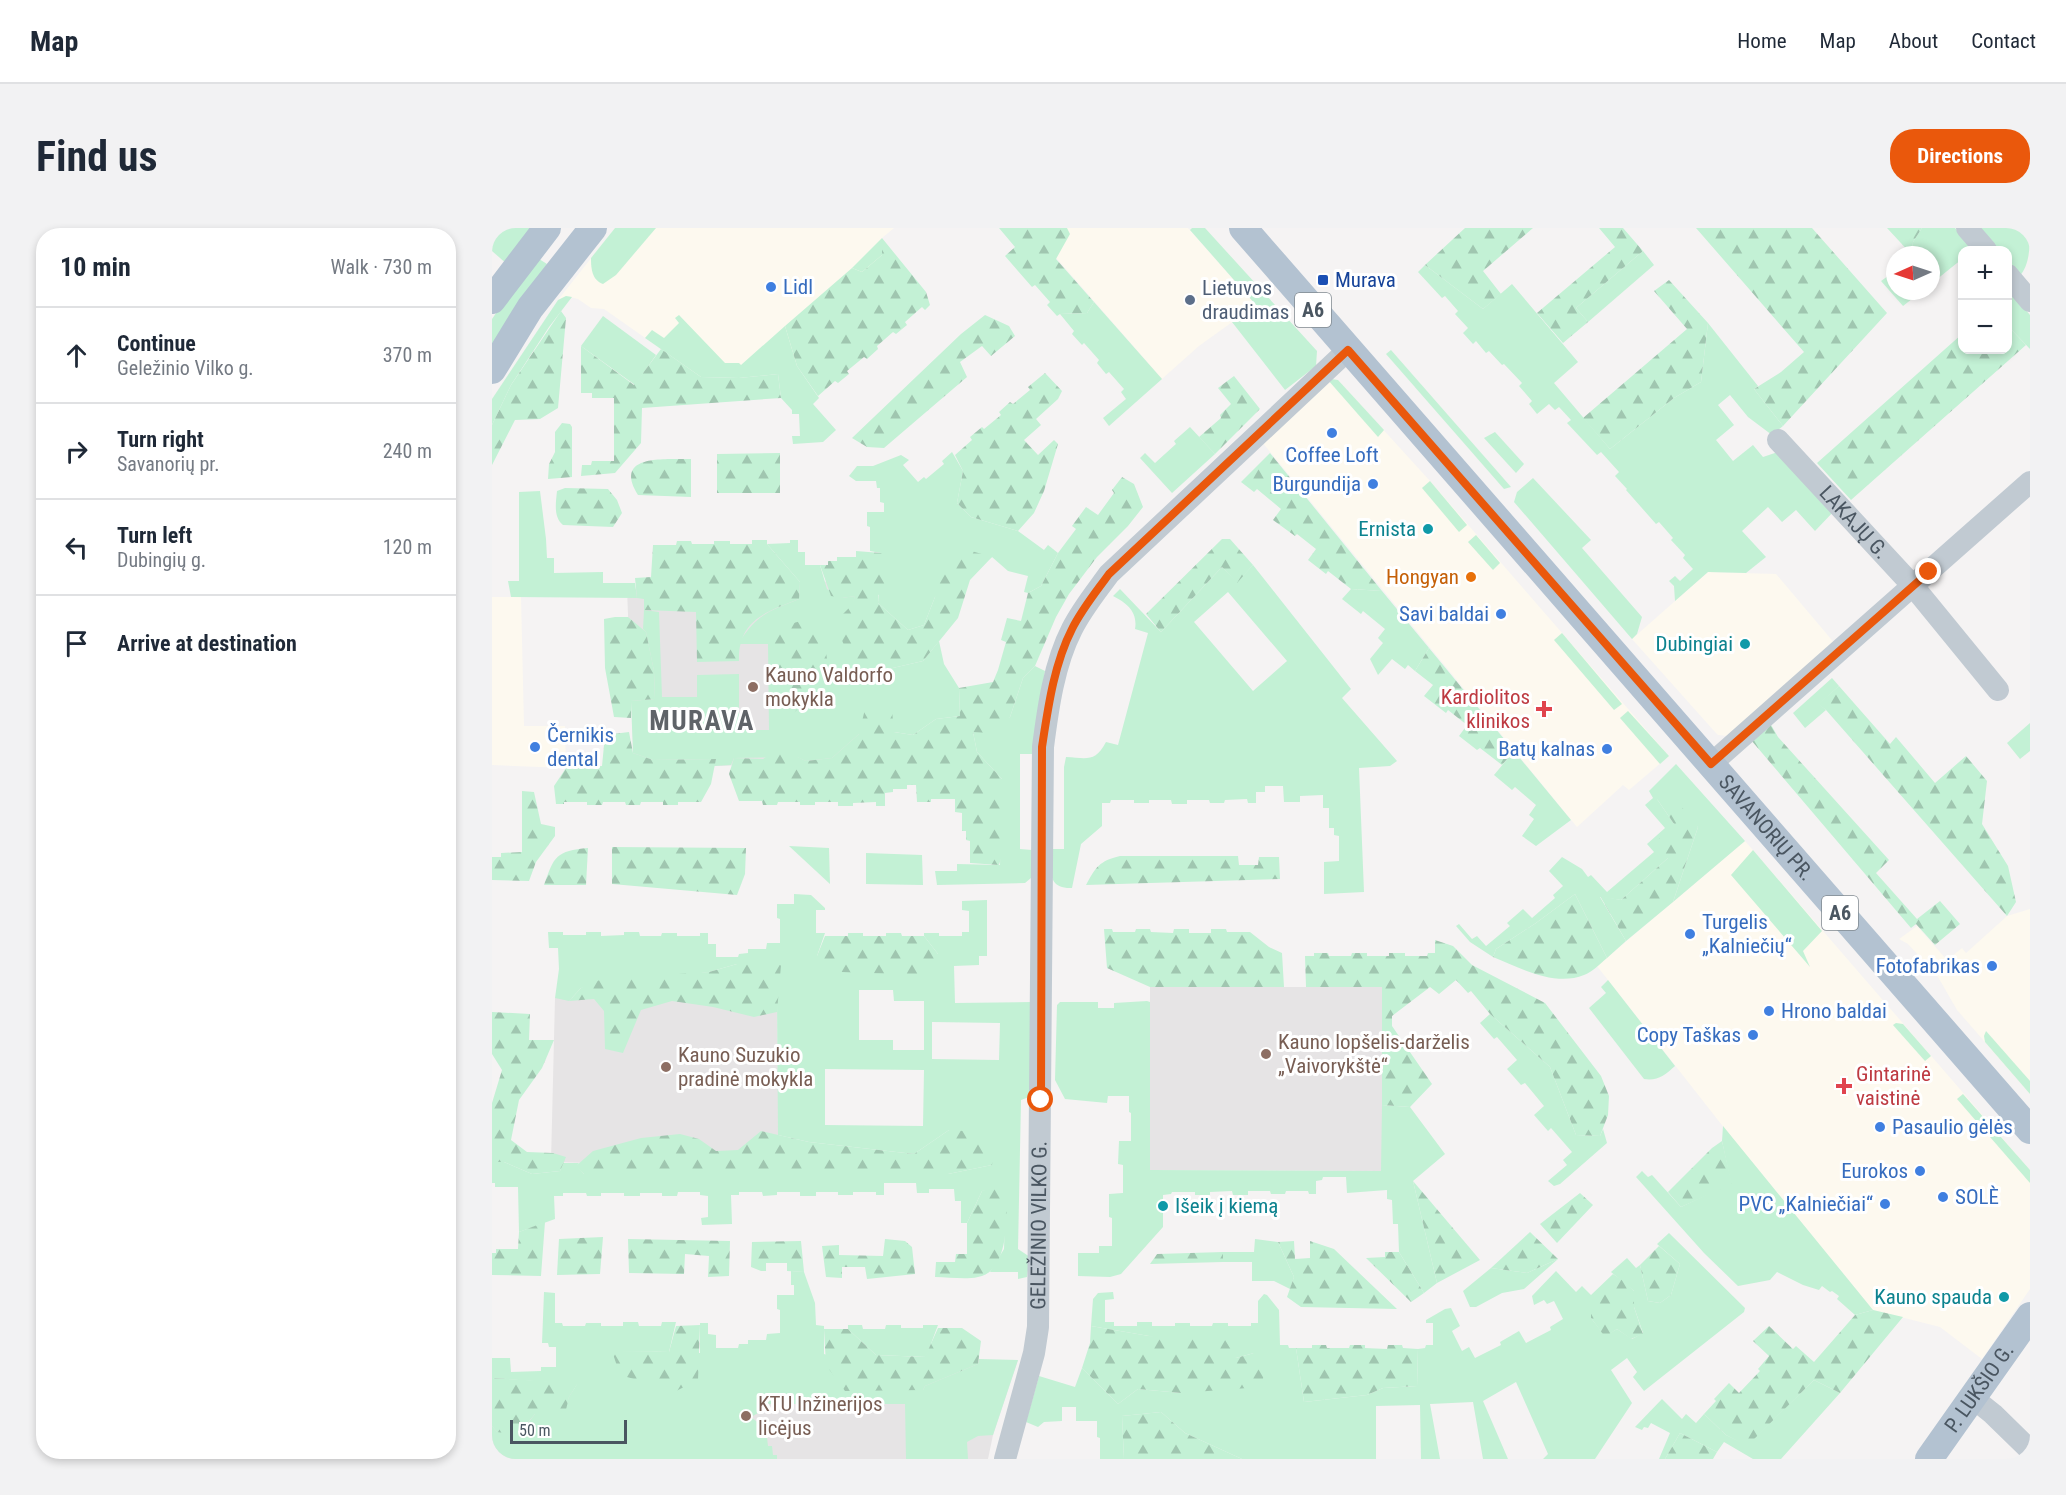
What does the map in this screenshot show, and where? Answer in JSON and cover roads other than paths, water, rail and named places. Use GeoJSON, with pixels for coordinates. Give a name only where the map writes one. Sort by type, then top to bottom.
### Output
{"type":"FeatureCollection","features":[{"type":"Feature","properties":{"kind":"main road"},"geometry":{"type":"LineString","coordinates":[[548,228],[551,247],[562,265]]}},
{"type":"Feature","properties":{"kind":"main road"},"geometry":{"type":"LineString","coordinates":[[492,300],[548,228]]}},
{"type":"Feature","properties":{"kind":"main road"},"geometry":{"type":"LineString","coordinates":[[492,370],[530,308],[593,228]]}},
{"type":"Feature","properties":{"kind":"main road","name":"SAVANORIŲ PR."},"geometry":{"type":"LineString","coordinates":[[1243,228],[2030,1130]]}},
{"type":"Feature","properties":{"kind":"main road","name":"P. LUKŠIO G."},"geometry":{"type":"LineString","coordinates":[[1929,1459],[2030,1316]]}},
{"type":"Feature","properties":{"kind":"street"},"geometry":{"type":"LineString","coordinates":[[1967,228],[1983,246]]}},
{"type":"Feature","properties":{"kind":"street"},"geometry":{"type":"LineString","coordinates":[[2012,281],[2030,301]]}},
{"type":"Feature","properties":{"kind":"street","name":"GELEŽINIO VILKO G."},"geometry":{"type":"LineString","coordinates":[[1005,1459],[1029,1374],[1038,1327],[1042,747],[1048,707],[1062,653],[1072,629],[1109,574],[1348,350]]}},
{"type":"Feature","properties":{"kind":"street","name":"LAKAJŲ G."},"geometry":{"type":"LineString","coordinates":[[1778,440],[1913,586],[1998,690]]}},
{"type":"Feature","properties":{"kind":"street"},"geometry":{"type":"LineString","coordinates":[[1711,764],[2030,483]]}},
{"type":"Feature","properties":{"kind":"street"},"geometry":{"type":"LineString","coordinates":[[1973,1398],[2030,1450]]}},
{"type":"Feature","properties":{"kind":"place","name":"Murava"},"geometry":{"type":"Point","coordinates":[1323,280]}},
{"type":"Feature","properties":{"kind":"place","name":"Lidl"},"geometry":{"type":"Point","coordinates":[771,287]}},
{"type":"Feature","properties":{"kind":"place","name":"Lietuvos draudimas"},"geometry":{"type":"Point","coordinates":[1190,300]}},
{"type":"Feature","properties":{"kind":"place","name":"Coffee Loft"},"geometry":{"type":"Point","coordinates":[1332,433]}},
{"type":"Feature","properties":{"kind":"place","name":"Burgundija"},"geometry":{"type":"Point","coordinates":[1373,484]}},
{"type":"Feature","properties":{"kind":"place","name":"Ernista"},"geometry":{"type":"Point","coordinates":[1428,529]}},
{"type":"Feature","properties":{"kind":"place","name":"Hongyan"},"geometry":{"type":"Point","coordinates":[1471,577]}},
{"type":"Feature","properties":{"kind":"place","name":"Savi baldai"},"geometry":{"type":"Point","coordinates":[1501,614]}},
{"type":"Feature","properties":{"kind":"place","name":"Dubingiai"},"geometry":{"type":"Point","coordinates":[1745,644]}},
{"type":"Feature","properties":{"kind":"place","name":"Kauno Valdorfo mokykla"},"geometry":{"type":"Point","coordinates":[753,687]}},
{"type":"Feature","properties":{"kind":"place","name":"Kardiolitos klinikos"},"geometry":{"type":"Point","coordinates":[1544,709]}},
{"type":"Feature","properties":{"kind":"place","name":"Černikis dental"},"geometry":{"type":"Point","coordinates":[535,747]}},
{"type":"Feature","properties":{"kind":"place","name":"Batų kalnas"},"geometry":{"type":"Point","coordinates":[1607,749]}},
{"type":"Feature","properties":{"kind":"place","name":"Turgelis „Kalniečių“"},"geometry":{"type":"Point","coordinates":[1690,934]}},
{"type":"Feature","properties":{"kind":"place","name":"Fotofabrikas"},"geometry":{"type":"Point","coordinates":[1992,966]}},
{"type":"Feature","properties":{"kind":"place","name":"Hrono baldai"},"geometry":{"type":"Point","coordinates":[1769,1011]}},
{"type":"Feature","properties":{"kind":"place","name":"Copy Taškas"},"geometry":{"type":"Point","coordinates":[1753,1035]}},
{"type":"Feature","properties":{"kind":"place","name":"Kauno lopšelis-darželis „Vaivorykštė“"},"geometry":{"type":"Point","coordinates":[1266,1054]}},
{"type":"Feature","properties":{"kind":"place","name":"Kauno Suzukio pradinė mokykla"},"geometry":{"type":"Point","coordinates":[666,1067]}},
{"type":"Feature","properties":{"kind":"place","name":"Gintarinė vaistinė"},"geometry":{"type":"Point","coordinates":[1844,1086]}},
{"type":"Feature","properties":{"kind":"place","name":"Pasaulio gėlės"},"geometry":{"type":"Point","coordinates":[1880,1127]}},
{"type":"Feature","properties":{"kind":"place","name":"Eurokos"},"geometry":{"type":"Point","coordinates":[1920,1171]}},
{"type":"Feature","properties":{"kind":"place","name":"SOLÈ"},"geometry":{"type":"Point","coordinates":[1943,1197]}},
{"type":"Feature","properties":{"kind":"place","name":"PVC „Kalniečiai“"},"geometry":{"type":"Point","coordinates":[1885,1204]}},
{"type":"Feature","properties":{"kind":"place","name":"Išeik į kiemą"},"geometry":{"type":"Point","coordinates":[1163,1206]}},
{"type":"Feature","properties":{"kind":"place","name":"Kauno spauda"},"geometry":{"type":"Point","coordinates":[2004,1297]}},
{"type":"Feature","properties":{"kind":"place","name":"KTU Inžinerijos licėjus"},"geometry":{"type":"Point","coordinates":[746,1416]}},
{"type":"Feature","properties":{"kind":"district","name":"MURAVA"},"geometry":{"type":"Point","coordinates":[702,721]}}]}
